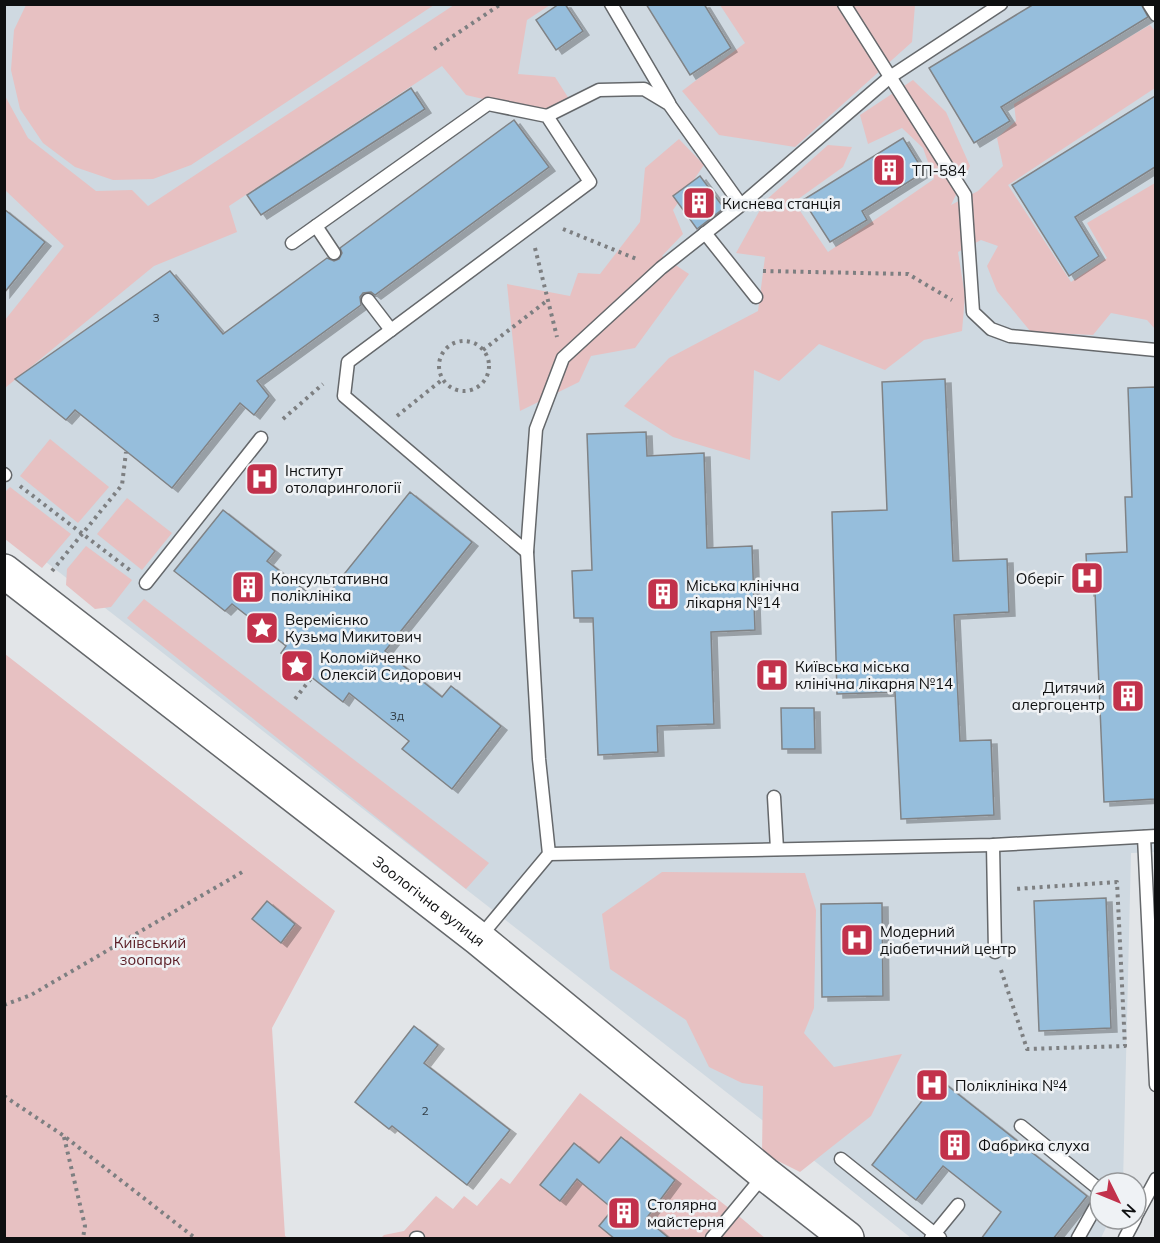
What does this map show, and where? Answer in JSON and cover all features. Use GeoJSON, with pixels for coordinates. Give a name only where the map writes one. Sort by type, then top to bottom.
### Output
{"type":"FeatureCollection","features":[{"type":"Feature","properties":{"kind":"street","name":"Зоологічна вулиця"},"geometry":{"type":"LineString","coordinates":[[4,571],[479,939],[847,1239]]}},
{"type":"Feature","properties":{"kind":"lane"},"geometry":{"type":"LineString","coordinates":[[611,4],[669,104],[741,205]]}},
{"type":"Feature","properties":{"kind":"lane"},"geometry":{"type":"LineString","coordinates":[[844,4],[965,195],[973,312],[992,329],[1010,336],[1155,350]]}},
{"type":"Feature","properties":{"kind":"lane"},"geometry":{"type":"LineString","coordinates":[[479,939],[549,854],[539,759],[527,552],[536,429],[563,358],[661,268],[741,205],[890,77],[1001,4]]}},
{"type":"Feature","properties":{"kind":"lane"},"geometry":{"type":"LineString","coordinates":[[1149,4],[1155,15]]}},
{"type":"Feature","properties":{"kind":"lane"},"geometry":{"type":"LineString","coordinates":[[292,243],[488,104],[547,116],[599,90],[644,89],[669,104]]}},
{"type":"Feature","properties":{"kind":"lane"},"geometry":{"type":"LineString","coordinates":[[527,552],[344,396],[348,362],[590,182],[547,116]]}},
{"type":"Feature","properties":{"kind":"lane"},"geometry":{"type":"LineString","coordinates":[[316,226],[334,253]]}},
{"type":"Feature","properties":{"kind":"lane"},"geometry":{"type":"LineString","coordinates":[[705,233],[756,297]]}},
{"type":"Feature","properties":{"kind":"lane"},"geometry":{"type":"LineString","coordinates":[[368,300],[391,330]]}},
{"type":"Feature","properties":{"kind":"lane"},"geometry":{"type":"LineString","coordinates":[[146,583],[261,438]]}},
{"type":"Feature","properties":{"kind":"lane"},"geometry":{"type":"LineString","coordinates":[[774,798],[777,849]]}},
{"type":"Feature","properties":{"kind":"lane"},"geometry":{"type":"LineString","coordinates":[[549,854],[993,845],[1150,837],[1155,1085]]}},
{"type":"Feature","properties":{"kind":"lane"},"geometry":{"type":"LineString","coordinates":[[993,845],[995,952]]}},
{"type":"Feature","properties":{"kind":"lane"},"geometry":{"type":"LineString","coordinates":[[1021,1126],[1088,1180]]}},
{"type":"Feature","properties":{"kind":"lane"},"geometry":{"type":"LineString","coordinates":[[840,1159],[935,1237],[958,1205]]}},
{"type":"Feature","properties":{"kind":"lane"},"geometry":{"type":"LineString","coordinates":[[712,1239],[765,1174]]}},
{"type":"Feature","properties":{"kind":"lane"},"geometry":{"type":"LineString","coordinates":[[1148,1193],[1155,1179]]}},
{"type":"Feature","properties":{"kind":"lane"},"geometry":{"type":"LineString","coordinates":[[1078,1239],[1088,1221]]}},
{"type":"Feature","properties":{"kind":"path"},"geometry":{"type":"LineString","coordinates":[[434,49],[501,4]]}},
{"type":"Feature","properties":{"kind":"path"},"geometry":{"type":"LineString","coordinates":[[563,358],[548,300],[535,223],[661,268]]}},
{"type":"Feature","properties":{"kind":"path"},"geometry":{"type":"LineString","coordinates":[[735,271],[908,274],[973,312]]}},
{"type":"Feature","properties":{"kind":"path"},"geometry":{"type":"LineString","coordinates":[[483,350],[548,300]]}},
{"type":"Feature","properties":{"kind":"path"},"geometry":{"type":"LineString","coordinates":[[466,341],[476,344],[483,350],[488,358],[489,368],[480,385],[462,390],[453,388],[443,379],[438,365],[447,347],[456,342],[466,341]]}},
{"type":"Feature","properties":{"kind":"path"},"geometry":{"type":"LineString","coordinates":[[283,418],[348,362]]}},
{"type":"Feature","properties":{"kind":"path"},"geometry":{"type":"LineString","coordinates":[[382,429],[443,379]]}},
{"type":"Feature","properties":{"kind":"path"},"geometry":{"type":"LineString","coordinates":[[51,573],[122,485],[126,452]]}},
{"type":"Feature","properties":{"kind":"path"},"geometry":{"type":"LineString","coordinates":[[16,483],[146,583]]}},
{"type":"Feature","properties":{"kind":"path"},"geometry":{"type":"LineString","coordinates":[[295,699],[312,677]]}},
{"type":"Feature","properties":{"kind":"path"},"geometry":{"type":"LineString","coordinates":[[4,1005],[31,995],[244,871]]}},
{"type":"Feature","properties":{"kind":"path"},"geometry":{"type":"LineString","coordinates":[[994,890],[1117,882],[1125,1046],[1027,1050],[995,952]]}},
{"type":"Feature","properties":{"kind":"path"},"geometry":{"type":"LineString","coordinates":[[4,1096],[64,1137],[195,1239]]}},
{"type":"Feature","properties":{"kind":"path"},"geometry":{"type":"LineString","coordinates":[[64,1137],[84,1226],[83,1239]]}},
{"type":"Feature","properties":{"kind":"shaded area"},"geometry":{"type":"Polygon","coordinates":[[[4,5],[1155,5],[1156,852],[1131,853],[1123,1171],[1088,1171],[1088,1231],[1104,1231],[1101,1238],[911,1238],[5,530],[4,5]]]}},
{"type":"Feature","properties":{"kind":"green space"},"geometry":{"type":"Polygon","coordinates":[[[26,4],[434,5],[191,165],[153,179],[113,180],[75,167],[43,143],[20,109],[11,70],[14,30],[26,4]]]}},
{"type":"Feature","properties":{"kind":"green space"},"geometry":{"type":"Polygon","coordinates":[[[454,5],[550,5],[527,20],[518,74],[555,77],[573,105],[543,113],[466,95],[442,66],[229,206],[237,232],[154,266],[5,388],[5,320],[64,246],[5,190],[4,94],[28,138],[96,191],[132,190],[148,206],[454,5]]]}},
{"type":"Feature","properties":{"kind":"green space"},"geometry":{"type":"Polygon","coordinates":[[[720,5],[915,5],[912,42],[795,147],[719,135],[682,91],[745,43],[720,5]]]}},
{"type":"Feature","properties":{"kind":"green space"},"geometry":{"type":"Polygon","coordinates":[[[1150,25],[1155,31],[1155,88],[1008,185],[1071,282],[1107,258],[1087,223],[1155,183],[1155,329],[1147,320],[1111,313],[1093,335],[1031,332],[997,291],[987,266],[998,246],[981,240],[958,252],[965,296],[962,331],[924,340],[885,370],[819,344],[779,381],[754,370],[750,460],[673,437],[624,406],[669,358],[758,311],[765,257],[736,253],[765,201],[828,145],[852,147],[843,167],[794,202],[828,252],[934,179],[923,148],[902,128],[868,144],[860,115],[913,80],[946,112],[970,166],[951,205],[978,191],[1003,166],[997,138],[1016,121],[1014,104],[1150,25]]]}},
{"type":"Feature","properties":{"kind":"green space"},"geometry":{"type":"Polygon","coordinates":[[[679,139],[704,165],[673,210],[683,234],[662,256],[689,274],[635,348],[591,356],[579,382],[520,411],[507,284],[570,296],[578,273],[600,274],[640,222],[645,168],[679,139]]]}},
{"type":"Feature","properties":{"kind":"green space"},"geometry":{"type":"Polygon","coordinates":[[[50,439],[109,487],[78,523],[20,476],[50,439]]]}},
{"type":"Feature","properties":{"kind":"green space"},"geometry":{"type":"Polygon","coordinates":[[[10,487],[71,534],[42,568],[5,539],[5,492],[10,487]]]}},
{"type":"Feature","properties":{"kind":"green space"},"geometry":{"type":"Polygon","coordinates":[[[127,498],[172,533],[142,570],[97,534],[127,498]]]}},
{"type":"Feature","properties":{"kind":"green space"},"geometry":{"type":"Polygon","coordinates":[[[86,546],[132,580],[111,607],[95,609],[66,585],[67,569],[86,546]]]}},
{"type":"Feature","properties":{"kind":"green space"},"geometry":{"type":"Polygon","coordinates":[[[144,599],[489,863],[466,889],[127,618],[144,599]]]}},
{"type":"Feature","properties":{"kind":"green space","name":"Київський зоопарк"},"geometry":{"type":"Polygon","coordinates":[[[5,654],[335,911],[272,1028],[285,1236],[288,1238],[5,1238],[5,654]]]}},
{"type":"Feature","properties":{"kind":"green space"},"geometry":{"type":"Polygon","coordinates":[[[662,872],[805,873],[816,910],[814,1008],[804,1033],[834,1067],[902,1054],[871,1116],[800,1172],[762,1153],[763,1086],[742,1083],[709,1067],[686,1020],[610,969],[602,914],[662,872]]]}},
{"type":"Feature","properties":{"kind":"green space"},"geometry":{"type":"Polygon","coordinates":[[[580,1093],[765,1238],[381,1238],[384,1235],[404,1231],[436,1196],[453,1209],[464,1196],[477,1206],[501,1178],[510,1184],[580,1093]]]}},
{"type":"Feature","properties":{"kind":"building"},"geometry":{"type":"Polygon","coordinates":[[[559,4],[565,4],[583,31],[556,50],[536,20],[559,4]]]}},
{"type":"Feature","properties":{"kind":"building"},"geometry":{"type":"Polygon","coordinates":[[[646,4],[704,4],[731,48],[690,75],[646,4]]]}},
{"type":"Feature","properties":{"kind":"building"},"geometry":{"type":"Polygon","coordinates":[[[1034,4],[1141,4],[1148,17],[1001,107],[1010,121],[974,143],[929,68],[1034,4]]]}},
{"type":"Feature","properties":{"kind":"building"},"geometry":{"type":"Polygon","coordinates":[[[411,88],[425,109],[261,215],[247,195],[411,88]]]}},
{"type":"Feature","properties":{"kind":"building"},"geometry":{"type":"Polygon","coordinates":[[[1155,96],[1155,167],[1075,217],[1099,256],[1069,276],[1012,185],[1155,96]]]}},
{"type":"Feature","properties":{"kind":"building"},"geometry":{"type":"Polygon","coordinates":[[[514,120],[549,167],[375,295],[371,292],[363,293],[360,297],[361,305],[257,381],[269,396],[254,415],[240,403],[172,488],[75,410],[66,420],[15,379],[170,271],[223,334],[327,258],[334,261],[339,259],[342,253],[340,248],[514,120]]]}},
{"type":"Feature","properties":{"kind":"building"},"geometry":{"type":"Polygon","coordinates":[[[903,138],[924,172],[862,211],[867,220],[830,242],[803,200],[903,138]]]}},
{"type":"Feature","properties":{"kind":"building","name":"Киснева станція"},"geometry":{"type":"Polygon","coordinates":[[[700,176],[724,208],[697,229],[673,196],[700,176]]]}},
{"type":"Feature","properties":{"kind":"building"},"geometry":{"type":"Polygon","coordinates":[[[4,209],[45,242],[4,293],[4,209]]]}},
{"type":"Feature","properties":{"kind":"building"},"geometry":{"type":"Polygon","coordinates":[[[945,379],[953,561],[1007,559],[1009,612],[954,615],[960,741],[991,740],[994,815],[901,819],[895,692],[837,694],[832,512],[887,510],[882,382],[945,379]]]}},
{"type":"Feature","properties":{"kind":"building","name":"Дитячий алергоцентр"},"geometry":{"type":"Polygon","coordinates":[[[1155,387],[1155,799],[1104,802],[1095,592],[1088,592],[1086,554],[1127,552],[1125,497],[1132,497],[1128,388],[1155,387]]]}},
{"type":"Feature","properties":{"kind":"building","name":"Міська клінічна лікарня №14"},"geometry":{"type":"Polygon","coordinates":[[[646,432],[647,456],[704,453],[707,548],[752,546],[755,630],[711,632],[714,724],[657,726],[658,752],[598,755],[593,618],[574,618],[572,571],[592,570],[587,434],[646,432]]]}},
{"type":"Feature","properties":{"kind":"building","name":"Консультативна поліклініка"},"geometry":{"type":"Polygon","coordinates":[[[410,492],[472,542],[385,651],[442,697],[451,686],[501,726],[452,789],[402,749],[409,741],[349,693],[343,702],[281,653],[286,646],[232,604],[225,611],[174,571],[223,510],[275,551],[267,561],[321,603],[410,492]]]}},
{"type":"Feature","properties":{"kind":"building"},"geometry":{"type":"Polygon","coordinates":[[[781,708],[814,708],[815,749],[782,749],[781,708]]]}},
{"type":"Feature","properties":{"kind":"building"},"geometry":{"type":"Polygon","coordinates":[[[1106,898],[1111,1028],[1039,1031],[1034,901],[1106,898]]]}},
{"type":"Feature","properties":{"kind":"building"},"geometry":{"type":"Polygon","coordinates":[[[267,901],[295,924],[281,943],[252,919],[267,901]]]}},
{"type":"Feature","properties":{"kind":"building"},"geometry":{"type":"Polygon","coordinates":[[[882,903],[883,996],[822,997],[821,904],[882,903]]]}},
{"type":"Feature","properties":{"kind":"building"},"geometry":{"type":"Polygon","coordinates":[[[414,1026],[438,1045],[424,1063],[510,1130],[467,1185],[392,1126],[389,1129],[355,1102],[414,1026]]]}},
{"type":"Feature","properties":{"kind":"building","name":"Фабрика слуха"},"geometry":{"type":"Polygon","coordinates":[[[939,1079],[1087,1196],[1053,1239],[981,1239],[1001,1212],[943,1166],[916,1200],[872,1165],[939,1079]]]}},
{"type":"Feature","properties":{"kind":"building"},"geometry":{"type":"Polygon","coordinates":[[[621,1137],[675,1180],[646,1219],[670,1239],[615,1239],[599,1226],[613,1209],[577,1179],[560,1201],[540,1185],[574,1143],[599,1163],[621,1137]]]}},
{"type":"Feature","properties":{"kind":"place","name":"ТП-584"},"geometry":{"type":"Point","coordinates":[889,170]}},
{"type":"Feature","properties":{"kind":"place","name":"Киснева станція"},"geometry":{"type":"Point","coordinates":[699,203]}},
{"type":"Feature","properties":{"kind":"place","name":"Інститут отоларингології"},"geometry":{"type":"Point","coordinates":[262,479]}},
{"type":"Feature","properties":{"kind":"place","name":"Оберіг"},"geometry":{"type":"Point","coordinates":[1087,578]}},
{"type":"Feature","properties":{"kind":"place","name":"Консультативна поліклініка"},"geometry":{"type":"Point","coordinates":[248,587]}},
{"type":"Feature","properties":{"kind":"place","name":"Міська клінічна лікарня №14"},"geometry":{"type":"Point","coordinates":[663,594]}},
{"type":"Feature","properties":{"kind":"place","name":"Веремієнко Кузьма Микитович"},"geometry":{"type":"Point","coordinates":[262,628]}},
{"type":"Feature","properties":{"kind":"place","name":"Коломійченко Олексій Сидорович"},"geometry":{"type":"Point","coordinates":[297,666]}},
{"type":"Feature","properties":{"kind":"place","name":"Київська міська клінічна лікарня №14"},"geometry":{"type":"Point","coordinates":[772,675]}},
{"type":"Feature","properties":{"kind":"place","name":"Дитячий алергоцентр"},"geometry":{"type":"Point","coordinates":[1128,696]}},
{"type":"Feature","properties":{"kind":"place","name":"Модерний діабетичний центр"},"geometry":{"type":"Point","coordinates":[857,940]}},
{"type":"Feature","properties":{"kind":"place","name":"Поліклініка №4"},"geometry":{"type":"Point","coordinates":[932,1085]}},
{"type":"Feature","properties":{"kind":"place","name":"Фабрика слуха"},"geometry":{"type":"Point","coordinates":[955,1145]}},
{"type":"Feature","properties":{"kind":"place","name":"Столярна майстерня"},"geometry":{"type":"Point","coordinates":[624,1213]}}]}
